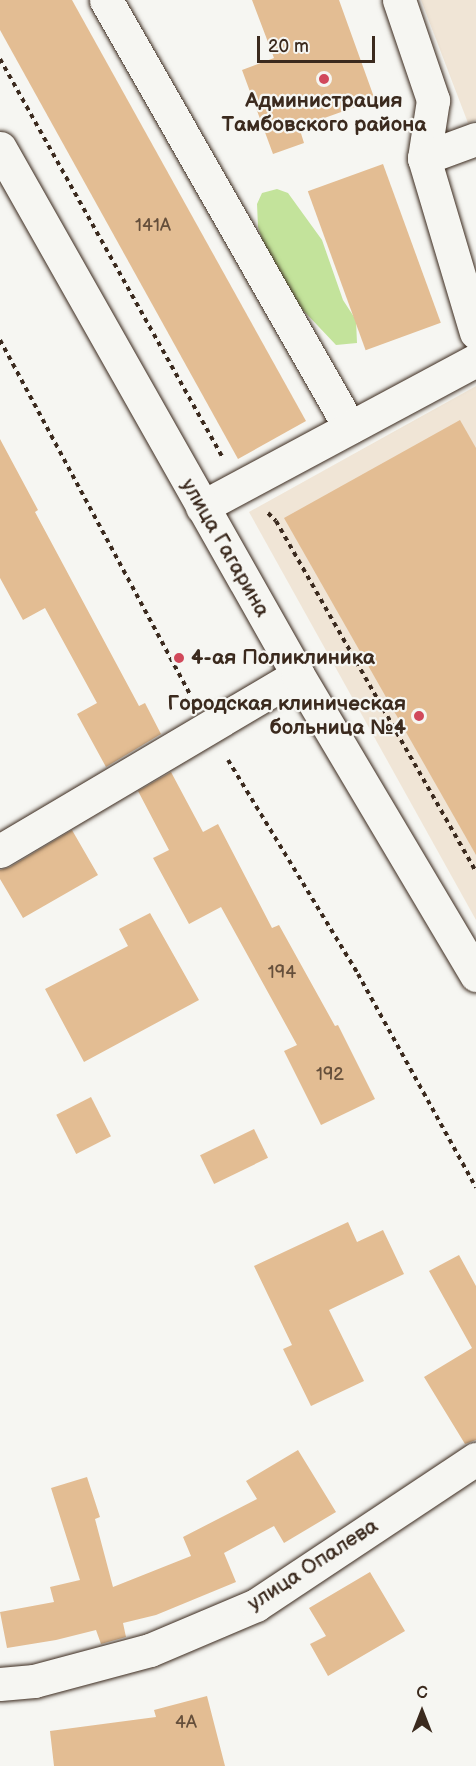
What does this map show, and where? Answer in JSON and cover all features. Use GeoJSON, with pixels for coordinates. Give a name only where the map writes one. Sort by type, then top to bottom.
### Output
{"type":"FeatureCollection","features":[{"type":"Feature","properties":{"kind":"main road"},"geometry":{"type":"LineString","coordinates":[[106,0],[350,427]]}},
{"type":"Feature","properties":{"kind":"main road"},"geometry":{"type":"LineString","coordinates":[[399,0],[433,100],[424,158],[476,332]]}},
{"type":"Feature","properties":{"kind":"main road"},"geometry":{"type":"LineString","coordinates":[[424,158],[476,139]]}},
{"type":"Feature","properties":{"kind":"main road","name":"улица Гагарина"},"geometry":{"type":"LineString","coordinates":[[0,148],[298,675],[476,975]]}},
{"type":"Feature","properties":{"kind":"main road"},"geometry":{"type":"LineString","coordinates":[[202,507],[476,360]]}},
{"type":"Feature","properties":{"kind":"main road"},"geometry":{"type":"LineString","coordinates":[[0,851],[298,675]]}},
{"type":"Feature","properties":{"kind":"main road","name":"улица Опалева"},"geometry":{"type":"LineString","coordinates":[[0,1684],[34,1681],[150,1650],[256,1605],[476,1458]]}},
{"type":"Feature","properties":{"kind":"path"},"geometry":{"type":"LineString","coordinates":[[0,340],[208,728],[358,974],[476,1188]]}},
{"type":"Feature","properties":{"kind":"shaded area"},"geometry":{"type":"Polygon","coordinates":[[[421,0],[476,0],[476,120],[468,123],[421,0]]]}},
{"type":"Feature","properties":{"kind":"shaded area","name":"Городская клиническая больница №4"},"geometry":{"type":"Polygon","coordinates":[[[476,386],[476,920],[249,512],[476,386]]]}},
{"type":"Feature","properties":{"kind":"green space"},"geometry":{"type":"Polygon","coordinates":[[[277,189],[288,193],[322,240],[343,300],[356,320],[357,343],[336,345],[301,308],[266,251],[258,227],[257,204],[262,193],[277,189]]]}},
{"type":"Feature","properties":{"kind":"building"},"geometry":{"type":"Polygon","coordinates":[[[0,0],[72,0],[306,421],[238,459],[0,30],[0,0]]]}},
{"type":"Feature","properties":{"kind":"building","name":"Администрация Тамбовского района"},"geometry":{"type":"Polygon","coordinates":[[[252,0],[339,0],[375,100],[299,127],[304,143],[273,154],[242,70],[274,58],[252,0]]]}},
{"type":"Feature","properties":{"kind":"building"},"geometry":{"type":"Polygon","coordinates":[[[383,164],[441,323],[366,350],[308,191],[383,164]]]}},
{"type":"Feature","properties":{"kind":"building","name":"Городская клиническая больница №4"},"geometry":{"type":"Polygon","coordinates":[[[460,420],[476,448],[476,855],[284,518],[460,420]]]}},
{"type":"Feature","properties":{"kind":"building"},"geometry":{"type":"Polygon","coordinates":[[[0,439],[38,510],[35,512],[139,706],[145,703],[161,734],[106,767],[77,714],[97,703],[45,608],[23,620],[0,578],[0,439]]]}},
{"type":"Feature","properties":{"kind":"building"},"geometry":{"type":"Polygon","coordinates":[[[171,772],[203,832],[218,824],[272,928],[279,925],[335,1026],[338,1025],[375,1099],[321,1125],[284,1051],[297,1045],[221,907],[189,924],[153,858],[169,850],[138,791],[171,772]]]}},
{"type":"Feature","properties":{"kind":"building"},"geometry":{"type":"Polygon","coordinates":[[[72,830],[98,875],[23,918],[0,879],[0,870],[10,867],[72,830]]]}},
{"type":"Feature","properties":{"kind":"building"},"geometry":{"type":"Polygon","coordinates":[[[150,913],[199,1000],[84,1062],[45,989],[128,946],[119,929],[150,913]]]}},
{"type":"Feature","properties":{"kind":"building"},"geometry":{"type":"Polygon","coordinates":[[[91,1097],[111,1136],[76,1154],[56,1115],[91,1097]]]}},
{"type":"Feature","properties":{"kind":"building"},"geometry":{"type":"Polygon","coordinates":[[[254,1129],[268,1158],[214,1184],[200,1155],[254,1129]]]}},
{"type":"Feature","properties":{"kind":"building"},"geometry":{"type":"Polygon","coordinates":[[[348,1222],[357,1242],[383,1230],[404,1274],[329,1310],[364,1381],[311,1406],[283,1349],[292,1345],[254,1266],[348,1222]]]}},
{"type":"Feature","properties":{"kind":"building"},"geometry":{"type":"Polygon","coordinates":[[[459,1255],[476,1286],[476,1440],[465,1444],[424,1377],[472,1348],[429,1271],[459,1255]]]}},
{"type":"Feature","properties":{"kind":"building"},"geometry":{"type":"Polygon","coordinates":[[[298,1450],[336,1512],[284,1543],[274,1526],[224,1553],[236,1582],[156,1615],[123,1623],[126,1637],[101,1644],[96,1630],[56,1640],[7,1648],[0,1612],[54,1602],[50,1587],[80,1580],[51,1488],[87,1477],[100,1517],[95,1519],[113,1587],[191,1556],[183,1537],[257,1499],[246,1481],[298,1450]]]}},
{"type":"Feature","properties":{"kind":"building"},"geometry":{"type":"Polygon","coordinates":[[[370,1572],[405,1631],[328,1676],[310,1644],[326,1636],[309,1608],[370,1572]]]}},
{"type":"Feature","properties":{"kind":"building"},"geometry":{"type":"Polygon","coordinates":[[[207,1696],[225,1766],[54,1766],[50,1731],[156,1717],[154,1710],[207,1696]]]}},
{"type":"Feature","properties":{"kind":"place","name":"Администрация Тамбовского района"},"geometry":{"type":"Point","coordinates":[324,79]}},
{"type":"Feature","properties":{"kind":"place","name":"4-ая Поликлиника"},"geometry":{"type":"Point","coordinates":[179,658]}},
{"type":"Feature","properties":{"kind":"place","name":"Городская клиническая больница №4"},"geometry":{"type":"Point","coordinates":[419,716]}}]}
